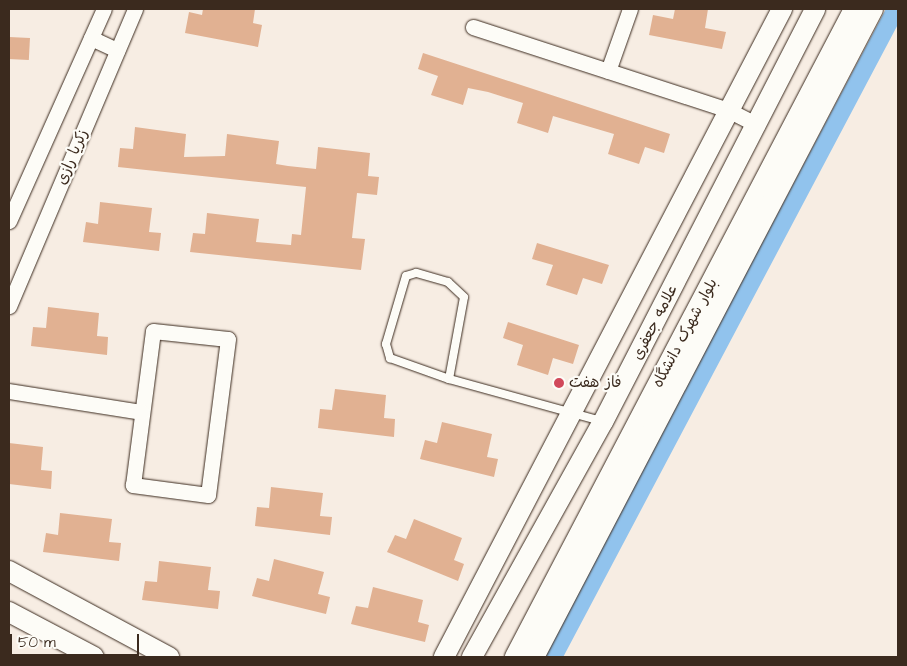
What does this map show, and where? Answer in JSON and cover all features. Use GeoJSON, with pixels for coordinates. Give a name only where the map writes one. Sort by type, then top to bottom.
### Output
{"type":"FeatureCollection","features":[{"type":"Feature","properties":{"kind":"street","name":"زکریا رازی"},"geometry":{"type":"LineString","coordinates":[[9,221],[104,9]]}},
{"type":"Feature","properties":{"kind":"street","name":"زکریا رازی"},"geometry":{"type":"LineString","coordinates":[[9,306],[135,9]]}},
{"type":"Feature","properties":{"kind":"street"},"geometry":{"type":"LineString","coordinates":[[608,71],[630,9]]}},
{"type":"Feature","properties":{"kind":"street"},"geometry":{"type":"LineString","coordinates":[[444,657],[782,9]]}},
{"type":"Feature","properties":{"kind":"street","name":"علامه جعفری"},"geometry":{"type":"LineString","coordinates":[[472,657],[604,422],[815,9]]}},
{"type":"Feature","properties":{"kind":"street","name":"بلوار شهرک دانشگاه"},"geometry":{"type":"LineString","coordinates":[[515,657],[854,9]]}},
{"type":"Feature","properties":{"kind":"street","name":"بلوار شهرک دانشگاه"},"geometry":{"type":"LineString","coordinates":[[534,657],[872,9]]}},
{"type":"Feature","properties":{"kind":"street"},"geometry":{"type":"LineString","coordinates":[[473,27],[728,110],[757,125]]}},
{"type":"Feature","properties":{"kind":"street"},"geometry":{"type":"LineString","coordinates":[[91,38],[118,50]]}},
{"type":"Feature","properties":{"kind":"street"},"geometry":{"type":"LineString","coordinates":[[153,331],[228,339],[208,495],[133,485],[141,412],[153,331]]}},
{"type":"Feature","properties":{"kind":"street"},"geometry":{"type":"LineString","coordinates":[[9,391],[141,412]]}},
{"type":"Feature","properties":{"kind":"street"},"geometry":{"type":"LineString","coordinates":[[9,571],[169,657]]}},
{"type":"Feature","properties":{"kind":"street"},"geometry":{"type":"LineString","coordinates":[[9,612],[94,657]]}},
{"type":"Feature","properties":{"kind":"lane"},"geometry":{"type":"LineString","coordinates":[[449,379],[464,297],[448,282],[416,273],[406,276],[386,353],[399,362],[449,379],[604,422]]}},
{"type":"Feature","properties":{"kind":"building"},"geometry":{"type":"Polygon","coordinates":[[[203,9],[255,9],[253,23],[262,25],[258,47],[185,33],[189,12],[202,15],[203,9]]]}},
{"type":"Feature","properties":{"kind":"building"},"geometry":{"type":"Polygon","coordinates":[[[675,9],[708,9],[705,28],[726,32],[722,49],[649,35],[653,15],[673,19],[675,9]]]}},
{"type":"Feature","properties":{"kind":"building"},"geometry":{"type":"Polygon","coordinates":[[[9,37],[30,38],[29,60],[9,59],[9,37]]]}},
{"type":"Feature","properties":{"kind":"building"},"geometry":{"type":"Polygon","coordinates":[[[423,53],[670,134],[664,153],[645,147],[639,164],[608,154],[614,134],[553,116],[548,133],[517,123],[523,103],[468,88],[463,105],[431,95],[438,76],[418,69],[423,53]]]}},
{"type":"Feature","properties":{"kind":"building"},"geometry":{"type":"Polygon","coordinates":[[[135,127],[186,134],[184,157],[225,156],[227,134],[279,141],[276,164],[288,166],[316,169],[318,147],[370,153],[368,176],[379,177],[377,195],[357,193],[352,238],[365,239],[361,270],[190,252],[193,233],[205,234],[207,213],[259,219],[256,242],[291,245],[292,234],[301,235],[306,187],[118,167],[120,148],[133,149],[135,127]]]}},
{"type":"Feature","properties":{"kind":"building"},"geometry":{"type":"Polygon","coordinates":[[[100,202],[152,208],[149,232],[161,233],[159,251],[83,242],[86,222],[98,224],[100,202]]]}},
{"type":"Feature","properties":{"kind":"building"},"geometry":{"type":"Polygon","coordinates":[[[537,243],[609,265],[602,284],[583,278],[577,295],[546,285],[553,265],[532,259],[537,243]]]}},
{"type":"Feature","properties":{"kind":"building"},"geometry":{"type":"Polygon","coordinates":[[[48,307],[99,313],[97,336],[108,337],[107,355],[31,346],[33,327],[46,328],[48,307]]]}},
{"type":"Feature","properties":{"kind":"building"},"geometry":{"type":"Polygon","coordinates":[[[508,322],[579,345],[573,364],[553,358],[548,375],[517,365],[523,345],[503,338],[508,322]]]}},
{"type":"Feature","properties":{"kind":"building"},"geometry":{"type":"Polygon","coordinates":[[[335,389],[386,395],[384,418],[395,419],[394,437],[318,428],[320,409],[332,410],[335,389]]]}},
{"type":"Feature","properties":{"kind":"building"},"geometry":{"type":"Polygon","coordinates":[[[442,422],[492,434],[487,457],[498,459],[494,477],[420,459],[425,440],[437,443],[442,422]]]}},
{"type":"Feature","properties":{"kind":"building"},"geometry":{"type":"Polygon","coordinates":[[[9,443],[43,447],[41,470],[52,471],[51,489],[9,484],[9,443]]]}},
{"type":"Feature","properties":{"kind":"building"},"geometry":{"type":"Polygon","coordinates":[[[271,487],[323,493],[320,516],[332,517],[330,535],[255,526],[257,507],[269,508],[271,487]]]}},
{"type":"Feature","properties":{"kind":"building"},"geometry":{"type":"Polygon","coordinates":[[[60,513],[112,519],[109,542],[121,543],[119,561],[43,552],[46,533],[58,535],[60,513]]]}},
{"type":"Feature","properties":{"kind":"building"},"geometry":{"type":"Polygon","coordinates":[[[414,519],[462,538],[454,560],[464,564],[458,581],[387,552],[395,535],[406,539],[414,519]]]}},
{"type":"Feature","properties":{"kind":"building"},"geometry":{"type":"Polygon","coordinates":[[[274,559],[324,572],[318,594],[330,597],[326,614],[252,596],[257,578],[269,581],[274,559]]]}},
{"type":"Feature","properties":{"kind":"building"},"geometry":{"type":"Polygon","coordinates":[[[159,561],[211,567],[208,590],[220,591],[218,609],[142,600],[145,581],[157,582],[159,561]]]}},
{"type":"Feature","properties":{"kind":"building"},"geometry":{"type":"Polygon","coordinates":[[[373,587],[423,600],[418,622],[429,625],[425,642],[351,624],[356,606],[368,608],[373,587]]]}},
{"type":"Feature","properties":{"kind":"waterway"},"geometry":{"type":"LineString","coordinates":[[553,657],[896,9]]}},
{"type":"Feature","properties":{"kind":"place","name":"فاز هفت"},"geometry":{"type":"Point","coordinates":[559,383]}}]}
